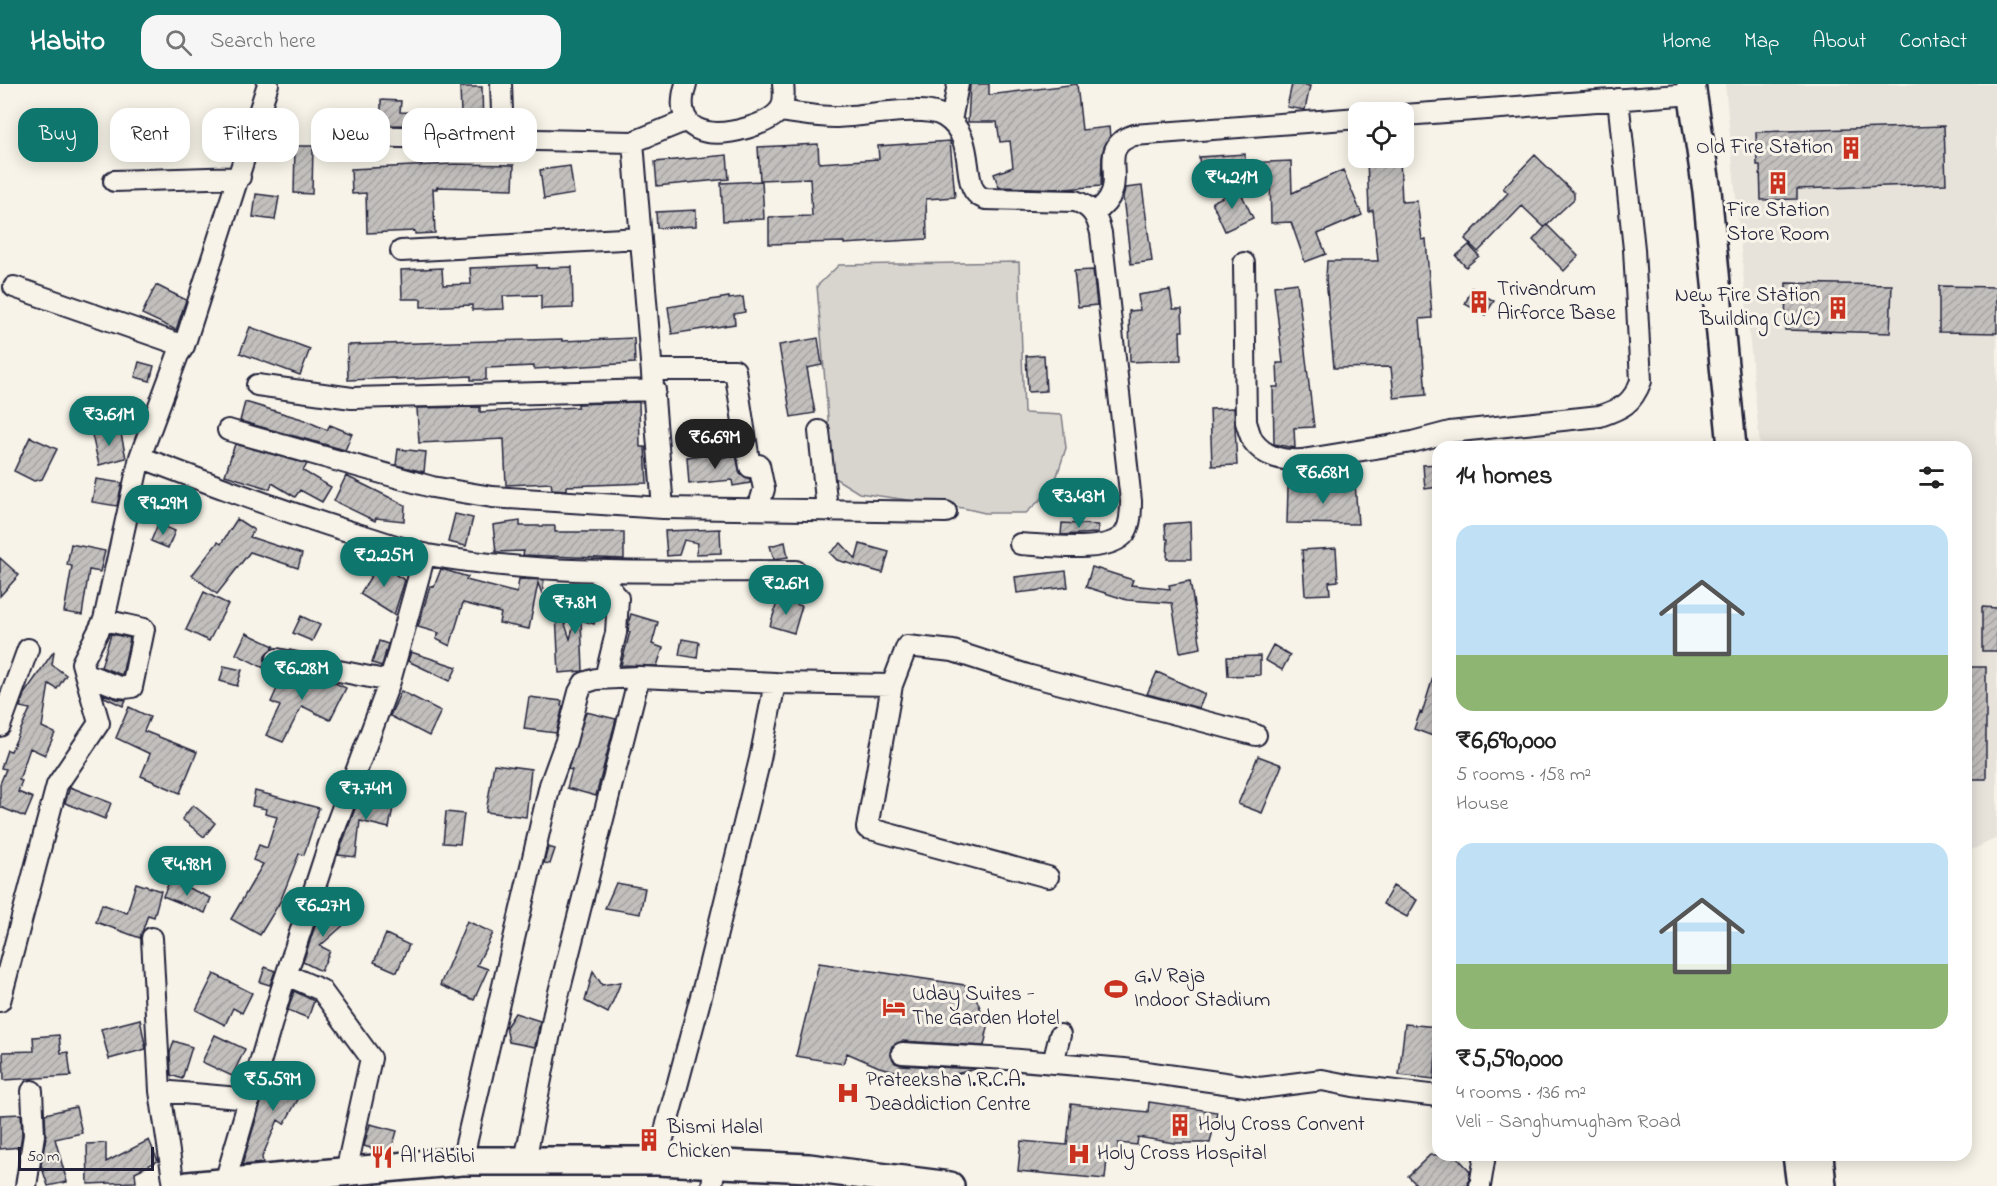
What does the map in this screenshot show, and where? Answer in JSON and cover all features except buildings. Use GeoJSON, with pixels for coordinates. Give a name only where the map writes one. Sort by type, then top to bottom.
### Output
{"type":"FeatureCollection","features":[{"type":"Feature","properties":{"kind":"main road"},"geometry":{"type":"LineString","coordinates":[[1699,87],[1730,441]]}},
{"type":"Feature","properties":{"kind":"main road"},"geometry":{"type":"LineString","coordinates":[[1699,87],[1747,441]]}},
{"type":"Feature","properties":{"kind":"main road"},"geometry":{"type":"LineString","coordinates":[[188,1186],[225,1182],[264,1183],[346,1172],[462,1161],[657,1161],[714,1174],[950,1186]]}},
{"type":"Feature","properties":{"kind":"main road"},"geometry":{"type":"LineString","coordinates":[[1798,1161],[1801,1186]]}},
{"type":"Feature","properties":{"kind":"main road"},"geometry":{"type":"LineString","coordinates":[[1820,1161],[1822,1186]]}},
{"type":"Feature","properties":{"kind":"street"},"geometry":{"type":"LineString","coordinates":[[1,989],[57,785],[99,723],[82,663],[104,620],[140,457],[177,354],[184,346],[268,84]]}},
{"type":"Feature","properties":{"kind":"street"},"geometry":{"type":"LineString","coordinates":[[501,84],[502,108]]}},
{"type":"Feature","properties":{"kind":"street"},"geometry":{"type":"LineString","coordinates":[[686,84],[681,103],[687,120],[698,129],[712,134],[731,133],[760,124],[779,111],[784,99],[783,84]]}},
{"type":"Feature","properties":{"kind":"street"},"geometry":{"type":"LineString","coordinates":[[951,120],[958,84]]}},
{"type":"Feature","properties":{"kind":"street"},"geometry":{"type":"LineString","coordinates":[[1414,114],[1618,99],[1699,87]]}},
{"type":"Feature","properties":{"kind":"street"},"geometry":{"type":"LineString","coordinates":[[1244,263],[1246,422],[1253,441],[1268,454],[1286,461],[1401,444],[1450,432],[1600,416],[1620,409],[1635,397],[1641,381],[1634,249],[1618,99]]}},
{"type":"Feature","properties":{"kind":"street"},"geometry":{"type":"LineString","coordinates":[[779,111],[834,117],[930,111],[951,120],[964,140],[973,188],[978,195],[986,199],[1075,201],[1095,208]]}},
{"type":"Feature","properties":{"kind":"street"},"geometry":{"type":"LineString","coordinates":[[1095,208],[1113,194],[1113,154],[1116,145],[1125,138],[1134,135],[1348,119]]}},
{"type":"Feature","properties":{"kind":"street"},"geometry":{"type":"LineString","coordinates":[[537,140],[633,142],[687,120]]}},
{"type":"Feature","properties":{"kind":"street"},"geometry":{"type":"LineString","coordinates":[[633,142],[663,508]]}},
{"type":"Feature","properties":{"kind":"street"},"geometry":{"type":"LineString","coordinates":[[114,181],[240,177]]}},
{"type":"Feature","properties":{"kind":"street"},"geometry":{"type":"LineString","coordinates":[[1020,543],[1103,545],[1123,535],[1128,527],[1131,501],[1101,232],[1095,208]]}},
{"type":"Feature","properties":{"kind":"street"},"geometry":{"type":"LineString","coordinates":[[401,251],[641,238]]}},
{"type":"Feature","properties":{"kind":"street"},"geometry":{"type":"LineString","coordinates":[[14,287],[184,346]]}},
{"type":"Feature","properties":{"kind":"street"},"geometry":{"type":"LineString","coordinates":[[653,370],[735,370],[750,467],[759,465],[764,489],[758,509]]}},
{"type":"Feature","properties":{"kind":"street"},"geometry":{"type":"LineString","coordinates":[[257,385],[352,398],[655,390]]}},
{"type":"Feature","properties":{"kind":"street"},"geometry":{"type":"LineString","coordinates":[[228,430],[432,488],[492,497],[663,508],[946,512]]}},
{"type":"Feature","properties":{"kind":"street"},"geometry":{"type":"LineString","coordinates":[[819,431],[827,510]]}},
{"type":"Feature","properties":{"kind":"street"},"geometry":{"type":"LineString","coordinates":[[140,457],[216,487],[327,525],[425,554],[536,569],[597,572],[796,571]]}},
{"type":"Feature","properties":{"kind":"street"},"geometry":{"type":"LineString","coordinates":[[225,1182],[329,844],[390,681],[425,554]]}},
{"type":"Feature","properties":{"kind":"street"},"geometry":{"type":"LineString","coordinates":[[597,572],[618,598],[616,633],[604,678]]}},
{"type":"Feature","properties":{"kind":"street"},"geometry":{"type":"LineString","coordinates":[[85,674],[98,677],[123,689],[132,687],[144,629],[104,620]]}},
{"type":"Feature","properties":{"kind":"street"},"geometry":{"type":"LineString","coordinates":[[1048,877],[867,828],[892,685],[907,646],[953,651],[1027,675],[1115,696],[1256,735]]}},
{"type":"Feature","properties":{"kind":"street"},"geometry":{"type":"LineString","coordinates":[[0,726],[28,649]]}},
{"type":"Feature","properties":{"kind":"street"},"geometry":{"type":"LineString","coordinates":[[277,659],[390,681]]}},
{"type":"Feature","properties":{"kind":"street"},"geometry":{"type":"LineString","coordinates":[[525,1161],[555,1008],[639,677]]}},
{"type":"Feature","properties":{"kind":"street"},"geometry":{"type":"LineString","coordinates":[[462,1161],[550,785],[566,741],[579,692],[584,683],[604,678],[639,677],[892,685]]}},
{"type":"Feature","properties":{"kind":"street"},"geometry":{"type":"LineString","coordinates":[[657,1161],[707,974],[760,759],[775,683]]}},
{"type":"Feature","properties":{"kind":"street"},"geometry":{"type":"LineString","coordinates":[[152,938],[160,1091],[174,1186]]}},
{"type":"Feature","properties":{"kind":"street"},"geometry":{"type":"LineString","coordinates":[[287,975],[321,990],[371,1058],[346,1172]]}},
{"type":"Feature","properties":{"kind":"street"},"geometry":{"type":"LineString","coordinates":[[1053,1063],[1060,1035]]}},
{"type":"Feature","properties":{"kind":"street"},"geometry":{"type":"LineString","coordinates":[[902,1053],[1124,1069],[1260,1088],[1322,1080],[1432,1095]]}},
{"type":"Feature","properties":{"kind":"street"},"geometry":{"type":"LineString","coordinates":[[26,1186],[34,1135],[32,1091]]}},
{"type":"Feature","properties":{"kind":"street"},"geometry":{"type":"LineString","coordinates":[[160,1091],[249,1099]]}},
{"type":"Feature","properties":{"kind":"street"},"geometry":{"type":"LineString","coordinates":[[1480,1186],[1484,1161]]}},
{"type":"Feature","properties":{"kind":"shaded area"},"geometry":{"type":"Polygon","coordinates":[[[1725,84],[1997,84],[1997,838],[1972,850],[1972,441],[1759,441],[1725,84]]]}},
{"type":"Feature","properties":{"kind":"shaded area"},"geometry":{"type":"Polygon","coordinates":[[[1019,262],[1024,413],[1062,415],[1066,448],[1053,488],[1026,513],[985,513],[859,493],[833,477],[817,286],[839,265],[1019,262]]]}},
{"type":"Feature","properties":{"kind":"place","name":"Old Fire Station"},"geometry":{"type":"Point","coordinates":[1851,148]}},
{"type":"Feature","properties":{"kind":"place","name":"Fire Station Store Room"},"geometry":{"type":"Point","coordinates":[1778,183]}},
{"type":"Feature","properties":{"kind":"place","name":"Trivandrum Airforce Base"},"geometry":{"type":"Point","coordinates":[1479,302]}},
{"type":"Feature","properties":{"kind":"place","name":"New Fire Station Building (U/C)"},"geometry":{"type":"Point","coordinates":[1838,308]}},
{"type":"Feature","properties":{"kind":"place","name":"G.V Raja Indoor Stadium"},"geometry":{"type":"Point","coordinates":[1116,989]}},
{"type":"Feature","properties":{"kind":"place","name":"Uday Suites - The Garden Hotel"},"geometry":{"type":"Point","coordinates":[894,1007]}},
{"type":"Feature","properties":{"kind":"place","name":"Prateeksha I.R.C.A. Deaddiction Centre"},"geometry":{"type":"Point","coordinates":[848,1093]}},
{"type":"Feature","properties":{"kind":"place","name":"Holy Cross Convent"},"geometry":{"type":"Point","coordinates":[1180,1125]}},
{"type":"Feature","properties":{"kind":"place","name":"Bismi Halal Chicken"},"geometry":{"type":"Point","coordinates":[649,1140]}},
{"type":"Feature","properties":{"kind":"place","name":"Holy Cross Hospital"},"geometry":{"type":"Point","coordinates":[1079,1154]}},
{"type":"Feature","properties":{"kind":"place","name":"Al Habibi"},"geometry":{"type":"Point","coordinates":[382,1157]}}]}
